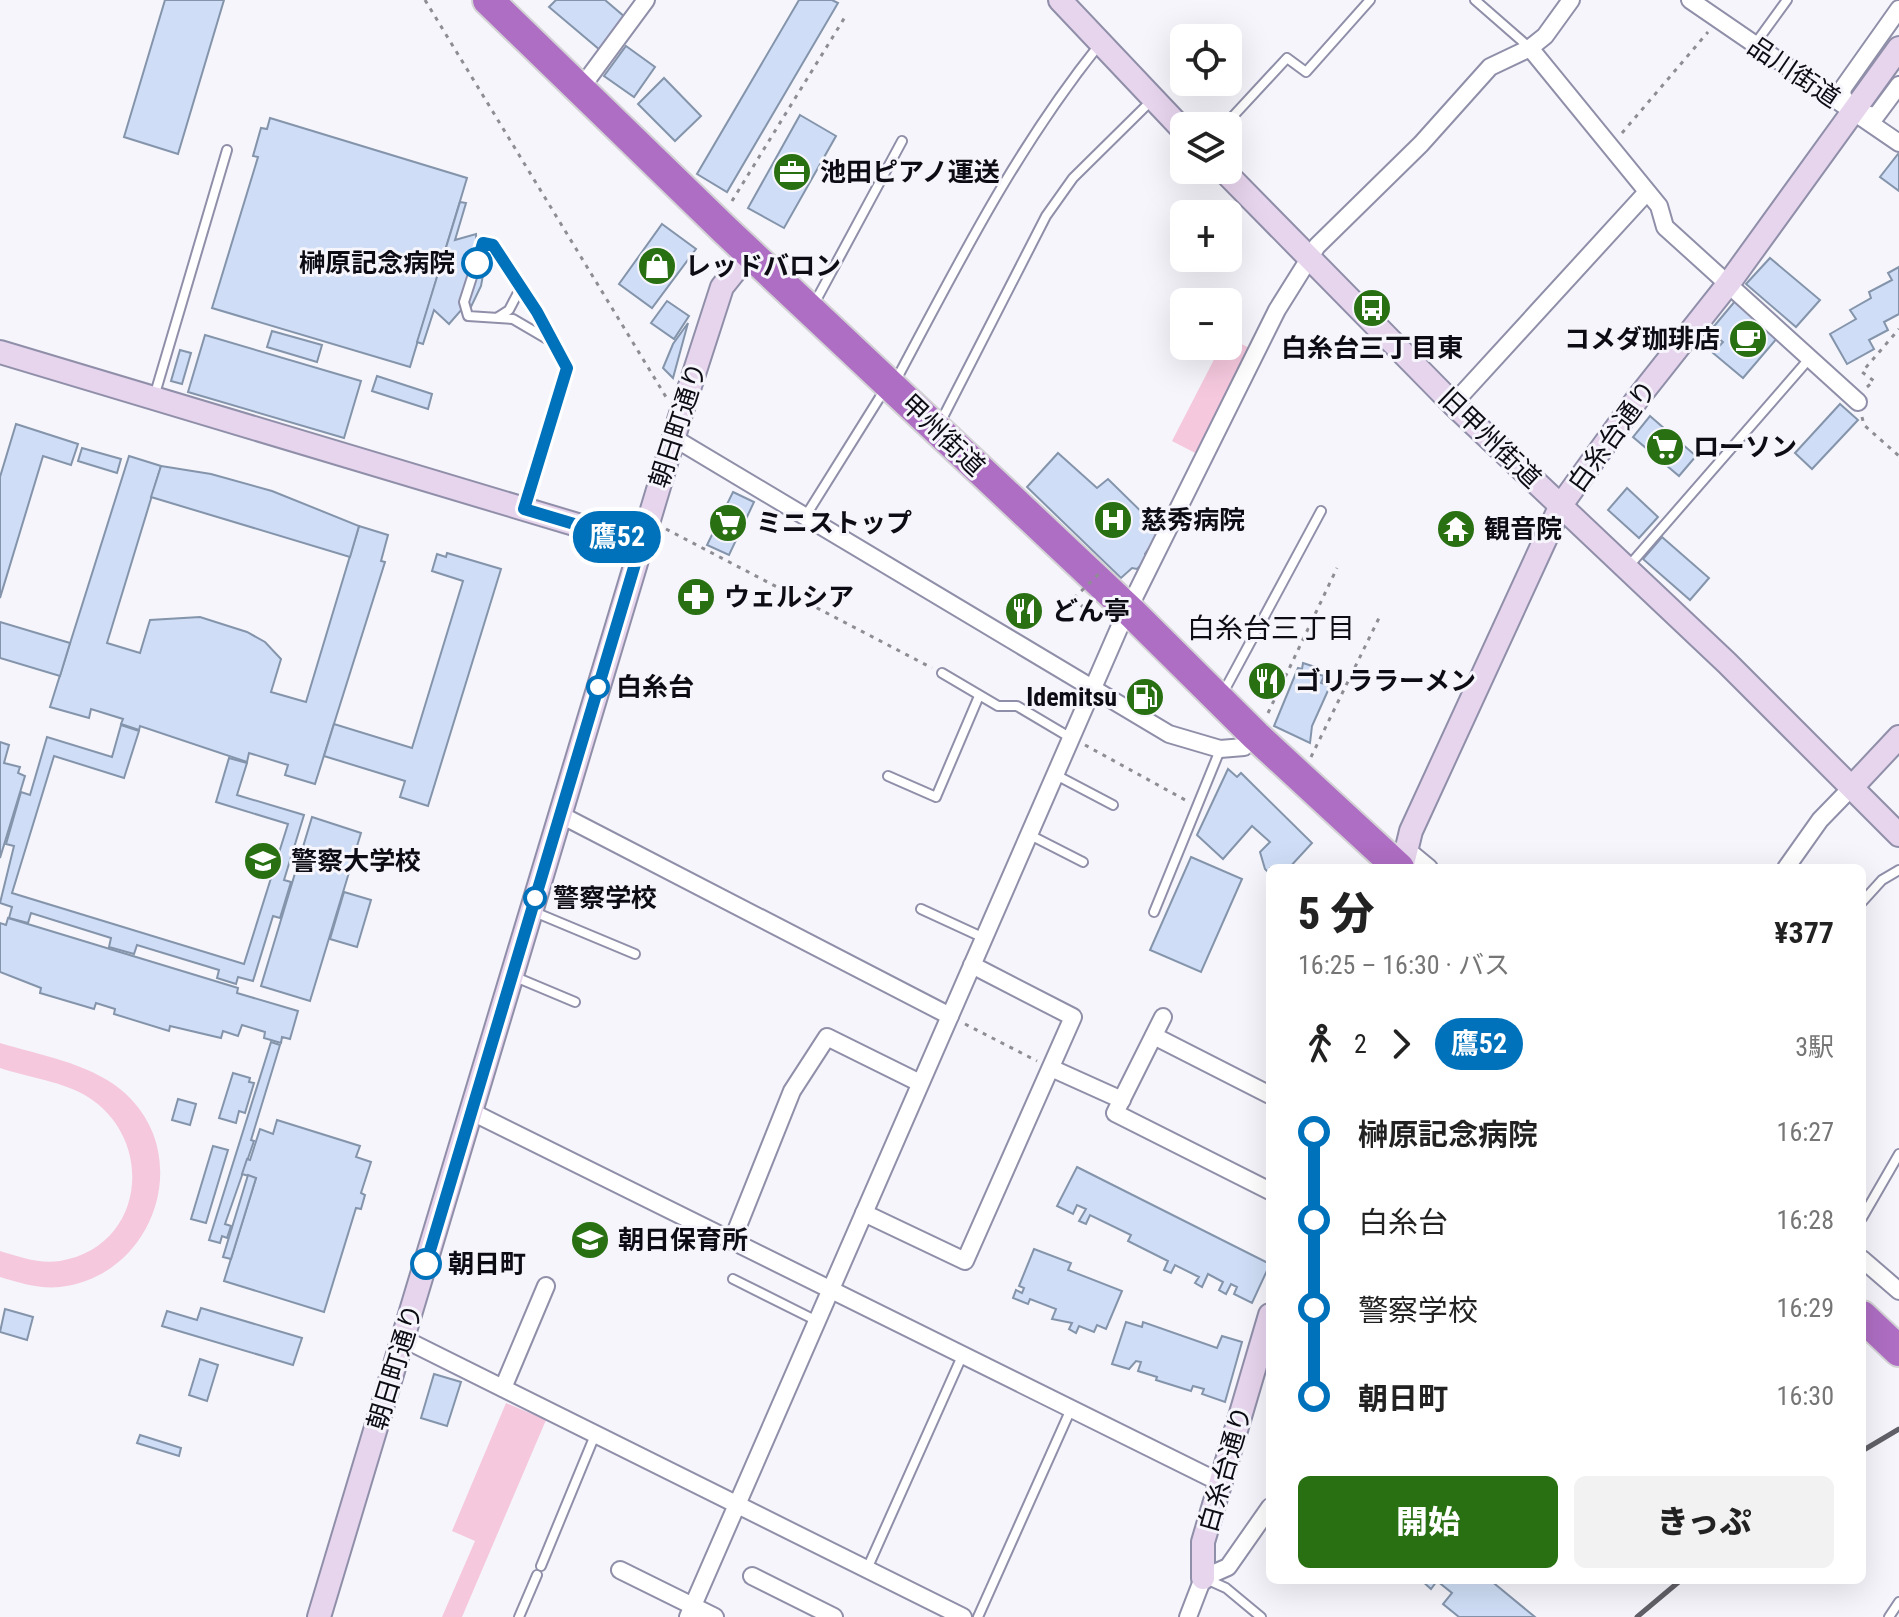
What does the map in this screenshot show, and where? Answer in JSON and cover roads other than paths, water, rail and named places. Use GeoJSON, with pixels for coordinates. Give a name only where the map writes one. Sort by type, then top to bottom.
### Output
{"type":"FeatureCollection","features":[{"type":"Feature","properties":{"kind":"highway","name":"甲州街道"},"geometry":{"type":"LineString","coordinates":[[463,0],[745,258],[886,392],[1366,864]]}},
{"type":"Feature","properties":{"kind":"highway","name":"甲州街道"},"geometry":{"type":"LineString","coordinates":[[488,0],[719,223],[745,258],[812,308],[886,392],[937,429],[1116,620],[1220,701],[1402,862]]}},
{"type":"Feature","properties":{"kind":"highway"},"geometry":{"type":"LineString","coordinates":[[1866,1320],[1899,1351]]}},
{"type":"Feature","properties":{"kind":"highway"},"geometry":{"type":"LineString","coordinates":[[1866,1339],[1899,1371]]}},
{"type":"Feature","properties":{"kind":"street"},"geometry":{"type":"LineString","coordinates":[[581,88],[646,0]]}},
{"type":"Feature","properties":{"kind":"street"},"geometry":{"type":"LineString","coordinates":[[1060,0],[1099,45],[1170,117]]}},
{"type":"Feature","properties":{"kind":"street"},"geometry":{"type":"LineString","coordinates":[[690,1611],[1093,689],[1116,620],[1277,310],[1309,255],[1421,144],[1490,67],[1530,48],[1545,36],[1571,0]]}},
{"type":"Feature","properties":{"kind":"street","name":"品川街道"},"geometry":{"type":"LineString","coordinates":[[1690,0],[1899,143]]}},
{"type":"Feature","properties":{"kind":"street"},"geometry":{"type":"LineString","coordinates":[[1899,9],[1843,88],[1842,95],[1854,112],[1876,116],[1899,85]]}},
{"type":"Feature","properties":{"kind":"street"},"geometry":{"type":"LineString","coordinates":[[1530,48],[1659,206],[1665,227],[1856,400]]}},
{"type":"Feature","properties":{"kind":"street","name":"白糸台通り"},"geometry":{"type":"LineString","coordinates":[[1402,862],[1427,796],[1561,505],[1638,398],[1729,283],[1899,48]]}},
{"type":"Feature","properties":{"kind":"street","name":"旧甲州街道"},"geometry":{"type":"LineString","coordinates":[[1237,184],[1453,404],[1853,786],[1899,835]]}},
{"type":"Feature","properties":{"kind":"street"},"geometry":{"type":"LineString","coordinates":[[1453,404],[1647,192]]}},
{"type":"Feature","properties":{"kind":"street","name":"朝日町通り"},"geometry":{"type":"LineString","coordinates":[[319,1617],[648,519],[722,287],[745,258]]}},
{"type":"Feature","properties":{"kind":"street"},"geometry":{"type":"LineString","coordinates":[[0,352],[641,544]]}},
{"type":"Feature","properties":{"kind":"street"},"geometry":{"type":"LineString","coordinates":[[677,429],[804,518],[1169,734],[1243,740]]}},
{"type":"Feature","properties":{"kind":"street"},"geometry":{"type":"LineString","coordinates":[[1789,864],[1820,820],[1899,737]]}},
{"type":"Feature","properties":{"kind":"street"},"geometry":{"type":"LineString","coordinates":[[559,814],[950,1016]]}},
{"type":"Feature","properties":{"kind":"street"},"geometry":{"type":"LineString","coordinates":[[864,1213],[965,1261],[1051,1068],[1073,1017],[972,965]]}},
{"type":"Feature","properties":{"kind":"street"},"geometry":{"type":"LineString","coordinates":[[1163,1017],[1115,1113],[1266,1189]]}},
{"type":"Feature","properties":{"kind":"street"},"geometry":{"type":"LineString","coordinates":[[1154,1036],[1266,1093]]}},
{"type":"Feature","properties":{"kind":"street"},"geometry":{"type":"LineString","coordinates":[[732,1241],[792,1091],[827,1037],[920,1083]]}},
{"type":"Feature","properties":{"kind":"street"},"geometry":{"type":"LineString","coordinates":[[1051,1068],[1122,1100]]}},
{"type":"Feature","properties":{"kind":"street"},"geometry":{"type":"LineString","coordinates":[[470,1111],[1221,1483]]}},
{"type":"Feature","properties":{"kind":"street"},"geometry":{"type":"LineString","coordinates":[[1866,1262],[1899,1291]]}},
{"type":"Feature","properties":{"kind":"street"},"geometry":{"type":"LineString","coordinates":[[503,1388],[546,1286]]}},
{"type":"Feature","properties":{"kind":"street","name":"白糸台通り"},"geometry":{"type":"LineString","coordinates":[[1203,1578],[1203,1542],[1266,1329]]}},
{"type":"Feature","properties":{"kind":"street"},"geometry":{"type":"LineString","coordinates":[[404,1339],[963,1617]]}},
{"type":"Feature","properties":{"kind":"street"},"geometry":{"type":"LineString","coordinates":[[1188,1617],[1203,1578],[1228,1567],[1266,1513]]}},
{"type":"Feature","properties":{"kind":"street"},"geometry":{"type":"LineString","coordinates":[[620,1570],[690,1611],[715,1617]]}},
{"type":"Feature","properties":{"kind":"street"},"geometry":{"type":"LineString","coordinates":[[752,1576],[833,1617]]}},
{"type":"Feature","properties":{"kind":"lane"},"geometry":{"type":"LineString","coordinates":[[1237,112],[1287,58],[1306,72],[1370,0]]}},
{"type":"Feature","properties":{"kind":"lane"},"geometry":{"type":"LineString","coordinates":[[1475,0],[1530,48]]}},
{"type":"Feature","properties":{"kind":"lane"},"geometry":{"type":"LineString","coordinates":[[1754,45],[1787,0]]}},
{"type":"Feature","properties":{"kind":"lane"},"geometry":{"type":"LineString","coordinates":[[804,518],[886,392],[1006,174],[1056,99],[1099,45]]}},
{"type":"Feature","properties":{"kind":"lane"},"geometry":{"type":"LineString","coordinates":[[937,429],[1046,216],[1073,178],[1153,99]]}},
{"type":"Feature","properties":{"kind":"lane"},"geometry":{"type":"LineString","coordinates":[[812,308],[902,141]]}},
{"type":"Feature","properties":{"kind":"lane"},"geometry":{"type":"LineString","coordinates":[[154,398],[227,150]]}},
{"type":"Feature","properties":{"kind":"lane"},"geometry":{"type":"LineString","coordinates":[[524,509],[567,368],[554,343],[521,287],[493,245],[483,243],[464,307],[468,316],[477,319],[498,317],[527,325],[554,343]]}},
{"type":"Feature","properties":{"kind":"lane"},"geometry":{"type":"LineString","coordinates":[[498,317],[509,310],[521,287]]}},
{"type":"Feature","properties":{"kind":"lane"},"geometry":{"type":"LineString","coordinates":[[1627,568],[1809,359]]}},
{"type":"Feature","properties":{"kind":"lane"},"geometry":{"type":"LineString","coordinates":[[1220,701],[1321,511]]}},
{"type":"Feature","properties":{"kind":"lane"},"geometry":{"type":"LineString","coordinates":[[942,673],[998,706],[1017,706],[1071,738]]}},
{"type":"Feature","properties":{"kind":"lane"},"geometry":{"type":"LineString","coordinates":[[888,776],[936,797],[979,696]]}},
{"type":"Feature","properties":{"kind":"lane"},"geometry":{"type":"LineString","coordinates":[[1154,912],[1197,806],[1243,740]]}},
{"type":"Feature","properties":{"kind":"lane"},"geometry":{"type":"LineString","coordinates":[[1055,775],[1113,805]]}},
{"type":"Feature","properties":{"kind":"lane"},"geometry":{"type":"LineString","coordinates":[[1029,834],[1083,862]]}},
{"type":"Feature","properties":{"kind":"lane"},"geometry":{"type":"LineString","coordinates":[[1866,898],[1882,880],[1899,870]]}},
{"type":"Feature","properties":{"kind":"lane"},"geometry":{"type":"LineString","coordinates":[[921,909],[984,938]]}},
{"type":"Feature","properties":{"kind":"lane"},"geometry":{"type":"LineString","coordinates":[[531,910],[635,954]]}},
{"type":"Feature","properties":{"kind":"lane"},"geometry":{"type":"LineString","coordinates":[[512,975],[575,1002]]}},
{"type":"Feature","properties":{"kind":"lane"},"geometry":{"type":"LineString","coordinates":[[1866,1211],[1899,1154]]}},
{"type":"Feature","properties":{"kind":"lane"},"geometry":{"type":"LineString","coordinates":[[733,1279],[817,1321]]}},
{"type":"Feature","properties":{"kind":"lane"},"geometry":{"type":"LineString","coordinates":[[867,1569],[963,1354]]}},
{"type":"Feature","properties":{"kind":"lane"},"geometry":{"type":"LineString","coordinates":[[978,1617],[1071,1408]]}},
{"type":"Feature","properties":{"kind":"lane"},"geometry":{"type":"LineString","coordinates":[[519,1617],[596,1434]]}},
{"type":"Feature","properties":{"kind":"lane"},"geometry":{"type":"LineString","coordinates":[[1203,1578],[1226,1588],[1261,1617]]}},
{"type":"Feature","properties":{"kind":"lane"},"geometry":{"type":"LineString","coordinates":[[1889,1617],[1899,1602]]}},
{"type":"Feature","properties":{"kind":"railway"},"geometry":{"type":"LineString","coordinates":[[1866,1449],[1899,1429]]}},
{"type":"Feature","properties":{"kind":"railway"},"geometry":{"type":"LineString","coordinates":[[1637,1617],[1676,1584]]}},
{"type":"Feature","properties":{"kind":"place","name":"池田ピアノ運送"},"geometry":{"type":"Point","coordinates":[792,172]}},
{"type":"Feature","properties":{"kind":"place","name":"榊原記念病院"},"geometry":{"type":"Point","coordinates":[477,263]}},
{"type":"Feature","properties":{"kind":"place","name":"レッドバロン"},"geometry":{"type":"Point","coordinates":[657,266]}},
{"type":"Feature","properties":{"kind":"place","name":"白糸台三丁目東"},"geometry":{"type":"Point","coordinates":[1372,308]}},
{"type":"Feature","properties":{"kind":"place","name":"コメダ珈琲店"},"geometry":{"type":"Point","coordinates":[1748,339]}},
{"type":"Feature","properties":{"kind":"place","name":"ローソン"},"geometry":{"type":"Point","coordinates":[1665,447]}},
{"type":"Feature","properties":{"kind":"place","name":"慈秀病院"},"geometry":{"type":"Point","coordinates":[1113,520]}},
{"type":"Feature","properties":{"kind":"place","name":"ミニストップ"},"geometry":{"type":"Point","coordinates":[728,523]}},
{"type":"Feature","properties":{"kind":"place","name":"観音院"},"geometry":{"type":"Point","coordinates":[1456,529]}},
{"type":"Feature","properties":{"kind":"place","name":"ウェルシア"},"geometry":{"type":"Point","coordinates":[696,597]}},
{"type":"Feature","properties":{"kind":"place","name":"どん亭"},"geometry":{"type":"Point","coordinates":[1024,611]}},
{"type":"Feature","properties":{"kind":"place","name":"ゴリララーメン"},"geometry":{"type":"Point","coordinates":[1267,681]}},
{"type":"Feature","properties":{"kind":"place","name":"白糸台"},"geometry":{"type":"Point","coordinates":[598,687]}},
{"type":"Feature","properties":{"kind":"place","name":"Idemitsu"},"geometry":{"type":"Point","coordinates":[1145,697]}},
{"type":"Feature","properties":{"kind":"place","name":"警察大学校"},"geometry":{"type":"Point","coordinates":[263,861]}},
{"type":"Feature","properties":{"kind":"place","name":"警察学校"},"geometry":{"type":"Point","coordinates":[535,898]}},
{"type":"Feature","properties":{"kind":"place","name":"朝日保育所"},"geometry":{"type":"Point","coordinates":[590,1240]}},
{"type":"Feature","properties":{"kind":"place","name":"朝日町"},"geometry":{"type":"Point","coordinates":[426,1264]}},
{"type":"Feature","properties":{"kind":"district","name":"白糸台三丁目"},"geometry":{"type":"Point","coordinates":[1271,628]}}]}
